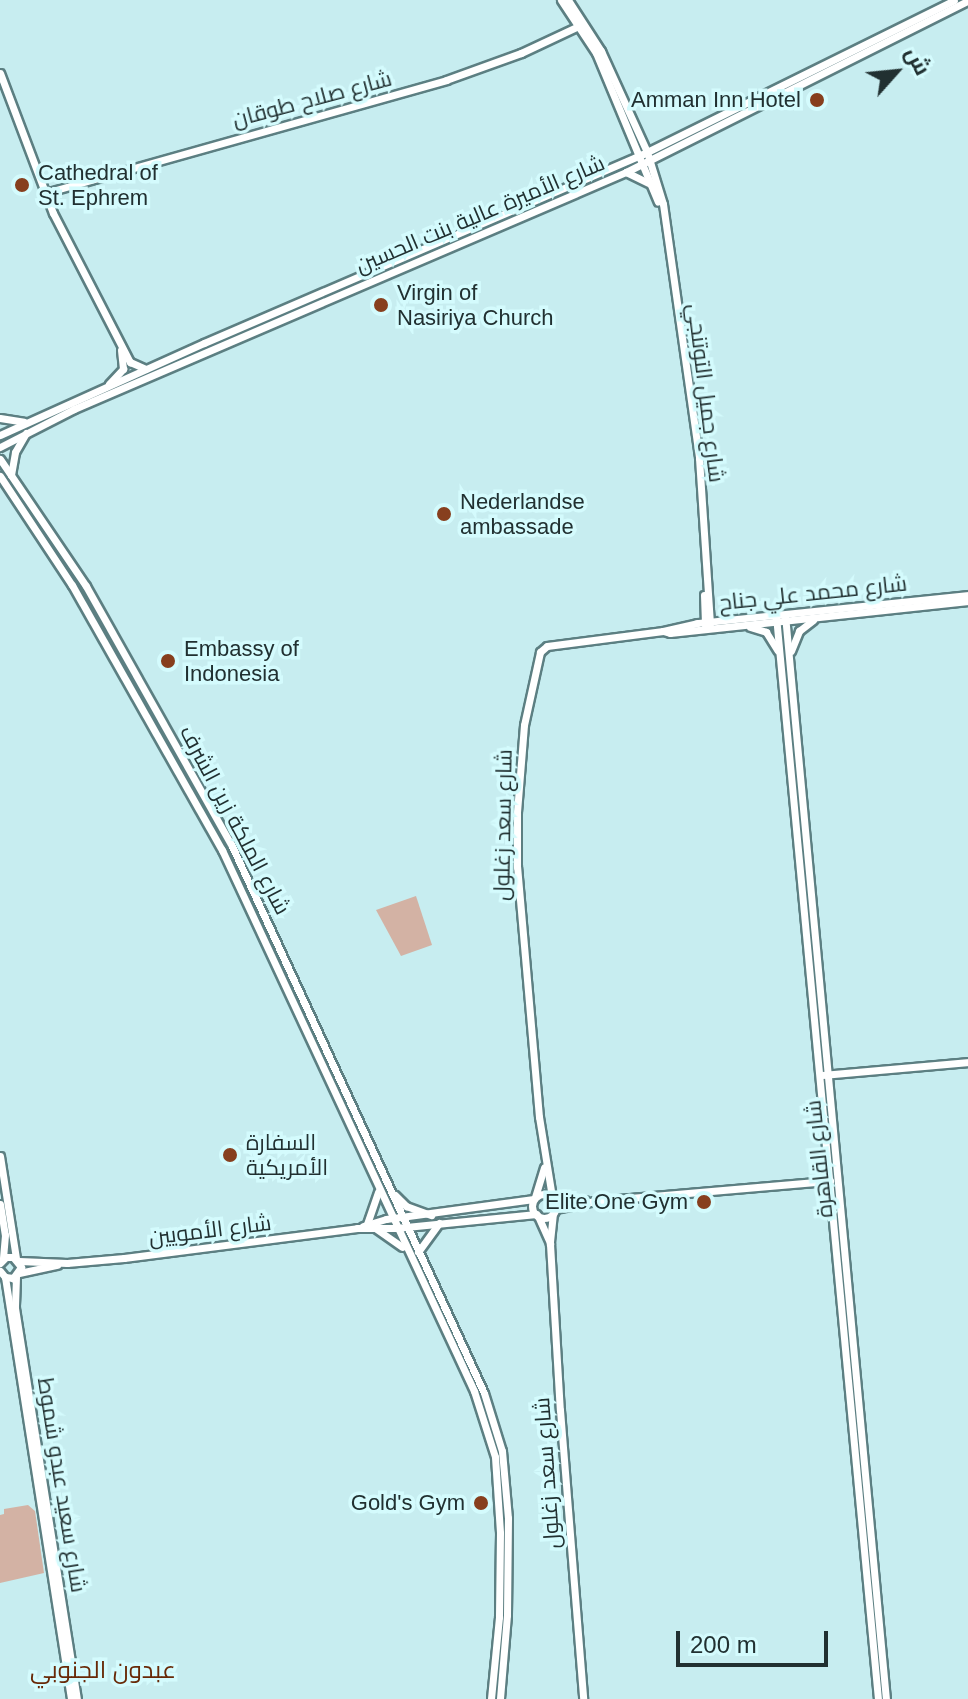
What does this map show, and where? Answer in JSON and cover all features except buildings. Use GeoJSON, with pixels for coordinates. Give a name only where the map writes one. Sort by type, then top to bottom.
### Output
{"type":"FeatureCollection","features":[{"type":"Feature","properties":{"kind":"main road"},"geometry":{"type":"LineString","coordinates":[[561,0],[580,25]]}},
{"type":"Feature","properties":{"kind":"main road"},"geometry":{"type":"LineString","coordinates":[[568,0],[646,158]]}},
{"type":"Feature","properties":{"kind":"main road","name":"شارع الأميرة عالية بنت الحسين"},"geometry":{"type":"LineString","coordinates":[[0,435],[208,341],[646,158],[923,19],[952,0]]}},
{"type":"Feature","properties":{"kind":"main road","name":"شارع الأميرة عالية بنت الحسين"},"geometry":{"type":"LineString","coordinates":[[923,19],[968,3]]}},
{"type":"Feature","properties":{"kind":"main road","name":"شارع صلاح طوقان"},"geometry":{"type":"LineString","coordinates":[[45,193],[446,80],[505,60],[580,25]]}},
{"type":"Feature","properties":{"kind":"main road"},"geometry":{"type":"LineString","coordinates":[[0,73],[45,193],[131,364],[146,369]]}},
{"type":"Feature","properties":{"kind":"main road","name":"شارع الأميرة عالية بنت الحسين"},"geometry":{"type":"LineString","coordinates":[[0,447],[211,350],[626,172],[646,158]]}},
{"type":"Feature","properties":{"kind":"main road","name":"شارع جميل التوتنجي"},"geometry":{"type":"LineString","coordinates":[[646,158],[651,184],[663,210]]}},
{"type":"Feature","properties":{"kind":"main road","name":"شارع جميل التوتنجي"},"geometry":{"type":"LineString","coordinates":[[646,158],[663,210],[699,458],[707,625]]}},
{"type":"Feature","properties":{"kind":"main road"},"geometry":{"type":"LineString","coordinates":[[626,172],[651,184]]}},
{"type":"Feature","properties":{"kind":"main road"},"geometry":{"type":"LineString","coordinates":[[208,341],[211,350]]}},
{"type":"Feature","properties":{"kind":"main road"},"geometry":{"type":"LineString","coordinates":[[107,386],[123,369],[120,344]]}},
{"type":"Feature","properties":{"kind":"main road"},"geometry":{"type":"LineString","coordinates":[[0,418],[26,422]]}},
{"type":"Feature","properties":{"kind":"main road"},"geometry":{"type":"LineString","coordinates":[[4,478],[27,432]]}},
{"type":"Feature","properties":{"kind":"main road","name":"شارع الملكة زين الشرف"},"geometry":{"type":"LineString","coordinates":[[0,459],[4,478],[92,619],[220,845],[317,1048],[391,1219],[474,1391],[495,1457],[500,1572],[491,1699]]}},
{"type":"Feature","properties":{"kind":"main road","name":"شارع الملكة زين الشرف"},"geometry":{"type":"LineString","coordinates":[[4,478],[79,575],[223,829],[330,1051],[402,1218],[484,1393],[502,1451],[508,1569],[500,1699]]}},
{"type":"Feature","properties":{"kind":"main road","name":"شارع محمد علي جناح"},"geometry":{"type":"LineString","coordinates":[[524,725],[542,649],[707,625],[968,595]]}},
{"type":"Feature","properties":{"kind":"main road","name":"شارع محمد علي جناح"},"geometry":{"type":"LineString","coordinates":[[707,625],[744,625],[781,618],[968,601]]}},
{"type":"Feature","properties":{"kind":"main road"},"geometry":{"type":"LineString","coordinates":[[744,625],[766,632],[785,655],[802,627],[826,616]]}},
{"type":"Feature","properties":{"kind":"main road","name":"شارع القاهرة"},"geometry":{"type":"LineString","coordinates":[[781,618],[886,1699]]}},
{"type":"Feature","properties":{"kind":"main road","name":"شارع سعد زغلول"},"geometry":{"type":"LineString","coordinates":[[524,725],[517,812],[517,867],[544,1164],[553,1198]]}},
{"type":"Feature","properties":{"kind":"main road"},"geometry":{"type":"LineString","coordinates":[[825,1075],[968,1062]]}},
{"type":"Feature","properties":{"kind":"main road","name":"شارع القاهرة"},"geometry":{"type":"LineString","coordinates":[[825,1075],[830,1181],[878,1699]]}},
{"type":"Feature","properties":{"kind":"main road","name":"شارع سعيد عبدو شموط"},"geometry":{"type":"LineString","coordinates":[[0,1156],[18,1260],[15,1308],[77,1699]]}},
{"type":"Feature","properties":{"kind":"main road","name":"شارع سعد زغلول"},"geometry":{"type":"LineString","coordinates":[[535,1198],[544,1164]]}},
{"type":"Feature","properties":{"kind":"main road"},"geometry":{"type":"LineString","coordinates":[[595,1201],[553,1198],[545,1194],[535,1198],[532,1207],[537,1215],[544,1218],[554,1211],[595,1201],[830,1181]]}},
{"type":"Feature","properties":{"kind":"main road"},"geometry":{"type":"LineString","coordinates":[[388,1186],[406,1206],[431,1215]]}},
{"type":"Feature","properties":{"kind":"main road"},"geometry":{"type":"LineString","coordinates":[[367,1224],[378,1189]]}},
{"type":"Feature","properties":{"kind":"main road","name":"شارع الأمويين"},"geometry":{"type":"LineString","coordinates":[[357,1228],[391,1219],[535,1198]]}},
{"type":"Feature","properties":{"kind":"main road"},"geometry":{"type":"LineString","coordinates":[[553,1198],[554,1211]]}},
{"type":"Feature","properties":{"kind":"main road"},"geometry":{"type":"LineString","coordinates":[[0,1204],[1,1262]]}},
{"type":"Feature","properties":{"kind":"main road","name":"شارع سعد زغلول"},"geometry":{"type":"LineString","coordinates":[[554,1211],[550,1244],[583,1699]]}},
{"type":"Feature","properties":{"kind":"main road","name":"شارع سعد زغلول"},"geometry":{"type":"LineString","coordinates":[[537,1215],[550,1244]]}},
{"type":"Feature","properties":{"kind":"main road","name":"شارع الأمويين"},"geometry":{"type":"LineString","coordinates":[[2,1275],[17,1275],[67,1263],[357,1228],[396,1228],[537,1215]]}},
{"type":"Feature","properties":{"kind":"main road"},"geometry":{"type":"LineString","coordinates":[[418,1252],[439,1223]]}},
{"type":"Feature","properties":{"kind":"main road"},"geometry":{"type":"LineString","coordinates":[[375,1228],[408,1252]]}},
{"type":"Feature","properties":{"kind":"main road","name":"شارع الأمويين"},"geometry":{"type":"LineString","coordinates":[[1,1262],[67,1263]]}},
{"type":"Feature","properties":{"kind":"main road","name":"شارع سعيد عبدو شموط"},"geometry":{"type":"LineString","coordinates":[[2,1275],[71,1699]]}},
{"type":"Feature","properties":{"kind":"shaded area"},"geometry":{"type":"Polygon","coordinates":[[[416,896],[432,945],[401,956],[376,910],[416,896]]]}},
{"type":"Feature","properties":{"kind":"shaded area"},"geometry":{"type":"Polygon","coordinates":[[[28,1505],[35,1511],[44,1573],[0,1583],[0,1515],[4,1514],[4,1509],[28,1505]]]}},
{"type":"Feature","properties":{"kind":"place","name":"Amman Inn Hotel"},"geometry":{"type":"Point","coordinates":[817,100]}},
{"type":"Feature","properties":{"kind":"place","name":"Cathedral of St. Ephrem"},"geometry":{"type":"Point","coordinates":[22,185]}},
{"type":"Feature","properties":{"kind":"place","name":"Virgin of Nasiriya Church"},"geometry":{"type":"Point","coordinates":[381,305]}},
{"type":"Feature","properties":{"kind":"place","name":"Nederlandse ambassade"},"geometry":{"type":"Point","coordinates":[444,514]}},
{"type":"Feature","properties":{"kind":"place","name":"Embassy of Indonesia"},"geometry":{"type":"Point","coordinates":[168,661]}},
{"type":"Feature","properties":{"kind":"place","name":"السفارة الأمريكية"},"geometry":{"type":"Point","coordinates":[230,1155]}},
{"type":"Feature","properties":{"kind":"place","name":"Elite One Gym"},"geometry":{"type":"Point","coordinates":[704,1202]}},
{"type":"Feature","properties":{"kind":"place","name":"Gold's Gym"},"geometry":{"type":"Point","coordinates":[481,1503]}},
{"type":"Feature","properties":{"kind":"district","name":"عبدون الجنوبي"},"geometry":{"type":"Point","coordinates":[103,1670]}}]}
